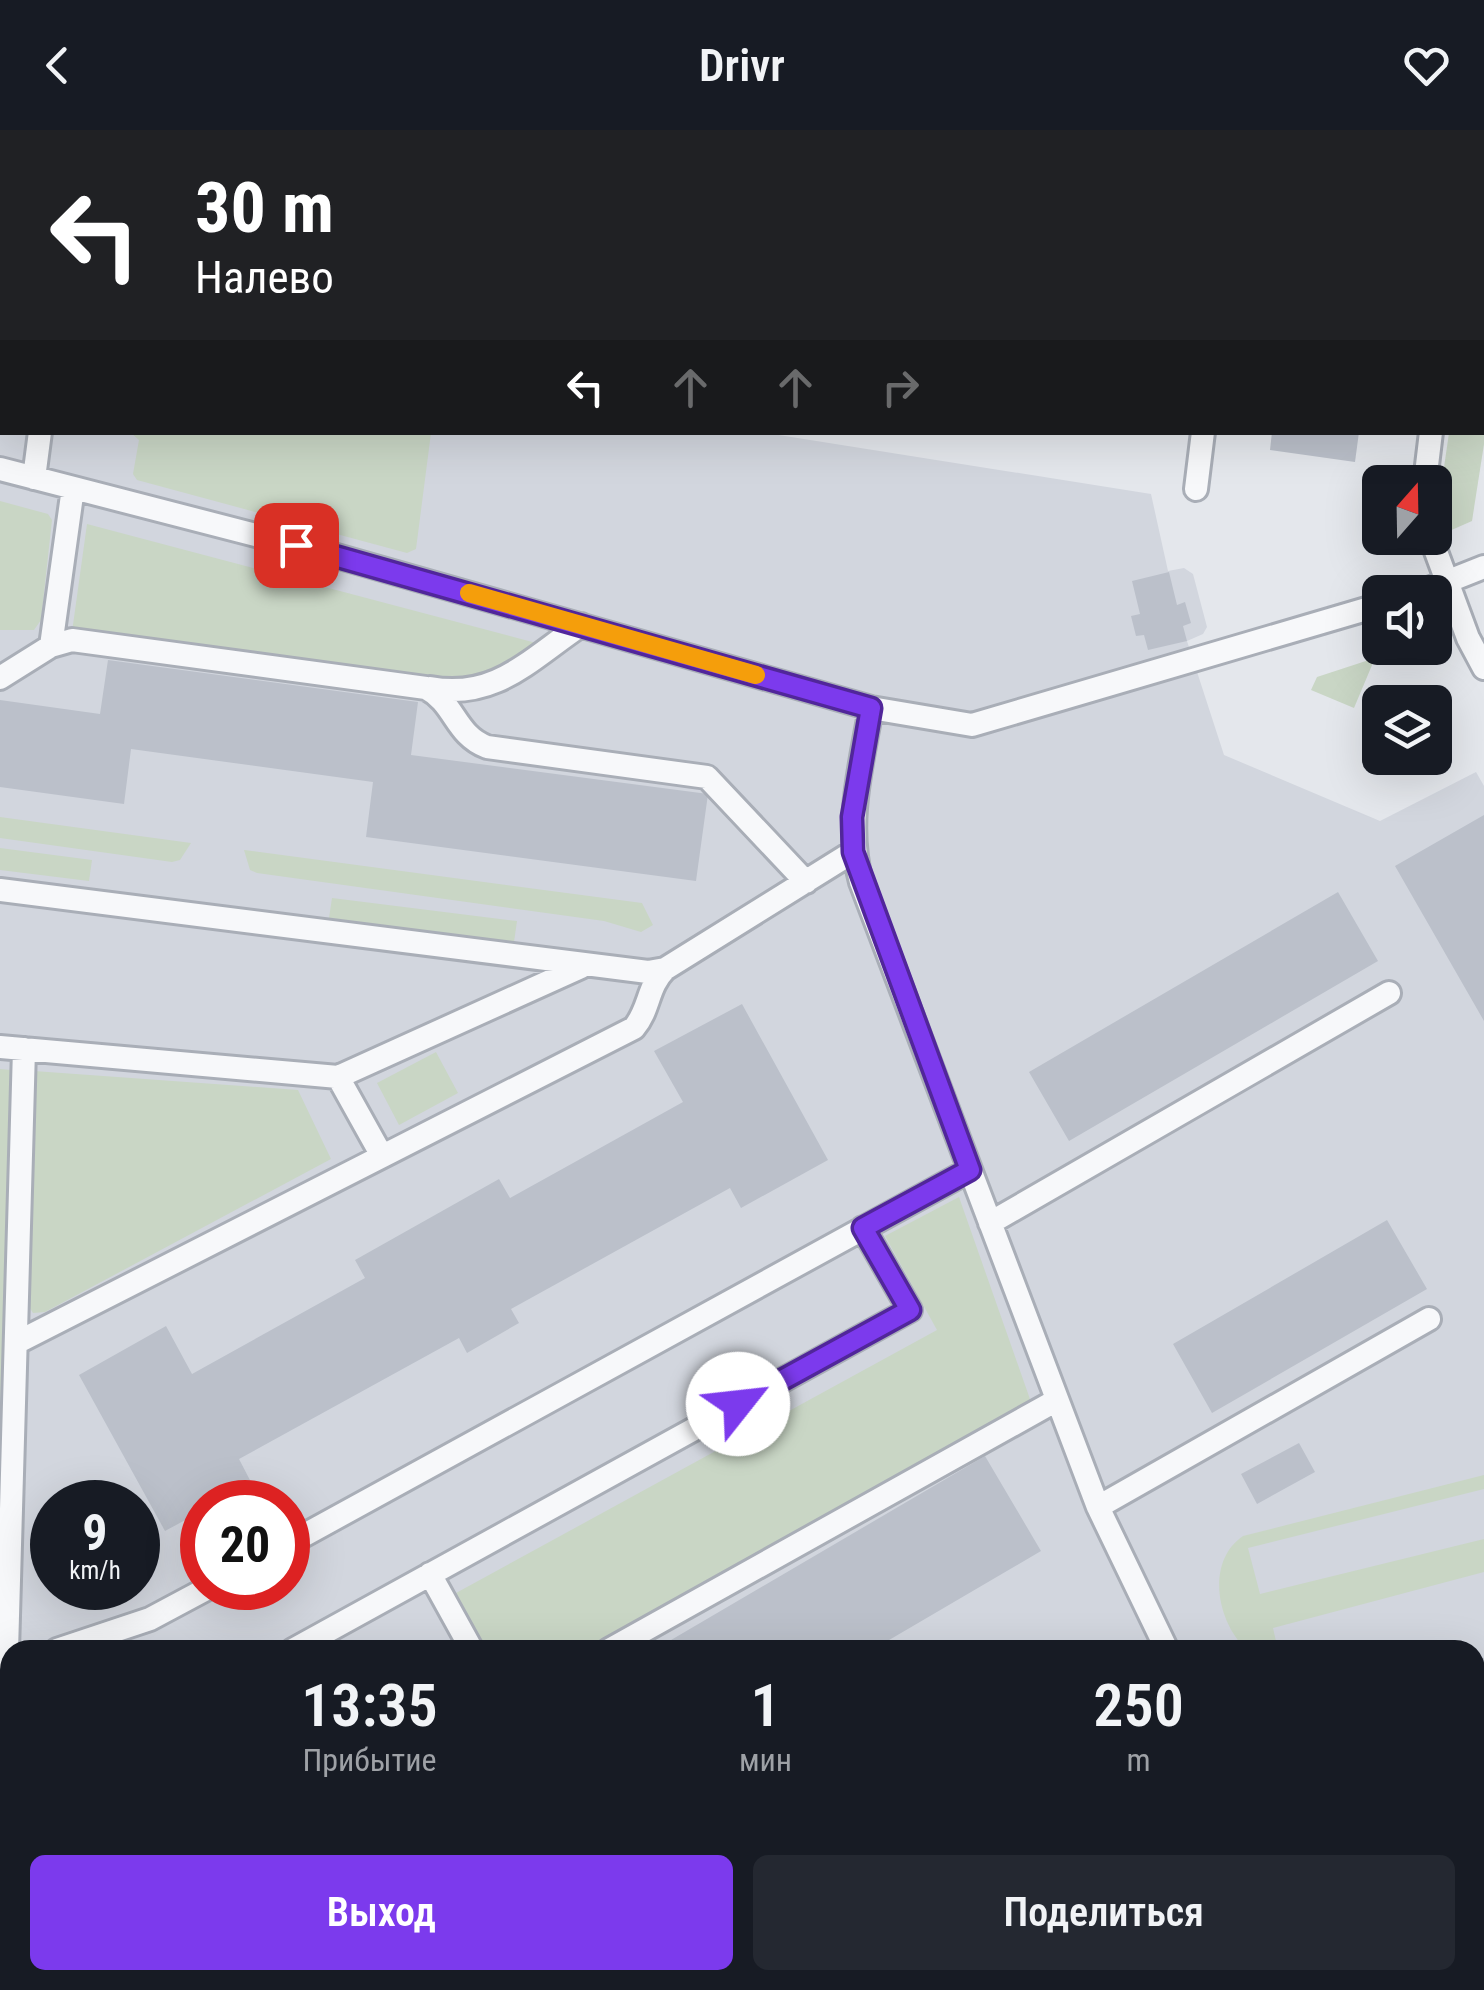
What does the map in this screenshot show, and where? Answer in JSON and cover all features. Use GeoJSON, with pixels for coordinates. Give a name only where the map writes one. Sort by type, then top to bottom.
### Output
{"type":"FeatureCollection","features":[{"type":"Feature","properties":{"kind":"lane"},"geometry":{"type":"LineString","coordinates":[[34,478],[40,435]]}},
{"type":"Feature","properties":{"kind":"lane"},"geometry":{"type":"LineString","coordinates":[[1196,489],[1203,435]]}},
{"type":"Feature","properties":{"kind":"lane"},"geometry":{"type":"LineString","coordinates":[[1427,465],[1431,435]]}},
{"type":"Feature","properties":{"kind":"lane"},"geometry":{"type":"LineString","coordinates":[[0,469],[581,625],[871,708],[972,725],[1362,610]]}},
{"type":"Feature","properties":{"kind":"lane"},"geometry":{"type":"LineString","coordinates":[[51,646],[72,488]]}},
{"type":"Feature","properties":{"kind":"lane"},"geometry":{"type":"LineString","coordinates":[[1452,583],[1484,567]]}},
{"type":"Feature","properties":{"kind":"lane"},"geometry":{"type":"LineString","coordinates":[[1452,594],[1484,668]]}},
{"type":"Feature","properties":{"kind":"lane"},"geometry":{"type":"LineString","coordinates":[[0,678],[51,646],[72,640],[458,693],[487,687],[581,625]]}},
{"type":"Feature","properties":{"kind":"lane"},"geometry":{"type":"LineString","coordinates":[[426,688],[444,698],[470,741],[486,747],[708,777],[806,882]]}},
{"type":"Feature","properties":{"kind":"lane"},"geometry":{"type":"LineString","coordinates":[[871,708],[852,817],[853,852],[1098,1507],[1162,1640]]}},
{"type":"Feature","properties":{"kind":"lane"},"geometry":{"type":"LineString","coordinates":[[0,890],[648,972],[665,968],[853,852]]}},
{"type":"Feature","properties":{"kind":"lane"},"geometry":{"type":"LineString","coordinates":[[8,1640],[16,1343],[12,1048],[338,1077],[584,966]]}},
{"type":"Feature","properties":{"kind":"lane"},"geometry":{"type":"LineString","coordinates":[[16,1343],[634,1028],[642,1018],[650,987],[665,968]]}},
{"type":"Feature","properties":{"kind":"lane"},"geometry":{"type":"LineString","coordinates":[[990,1223],[1389,993]]}},
{"type":"Feature","properties":{"kind":"lane"},"geometry":{"type":"LineString","coordinates":[[338,1077],[382,1156]]}},
{"type":"Feature","properties":{"kind":"lane"},"geometry":{"type":"LineString","coordinates":[[310,1532],[970,1170]]}},
{"type":"Feature","properties":{"kind":"lane"},"geometry":{"type":"LineString","coordinates":[[311,1640],[910,1310],[863,1228]]}},
{"type":"Feature","properties":{"kind":"lane"},"geometry":{"type":"LineString","coordinates":[[1098,1507],[1430,1319]]}},
{"type":"Feature","properties":{"kind":"lane"},"geometry":{"type":"LineString","coordinates":[[628,1640],[1057,1400]]}},
{"type":"Feature","properties":{"kind":"lane"},"geometry":{"type":"LineString","coordinates":[[430,1574],[466,1640]]}},
{"type":"Feature","properties":{"kind":"lane"},"geometry":{"type":"LineString","coordinates":[[87,1640],[150,1619],[180,1603]]}},
{"type":"Feature","properties":{"kind":"shaded area"},"geometry":{"type":"Polygon","coordinates":[[[0,435],[779,435],[1151,494],[1168,571],[1184,568],[1193,574],[1207,627],[1203,634],[1187,641],[1224,755],[1380,821],[1476,772],[1484,786],[1484,1640],[0,1640],[0,435]]]}},
{"type":"Feature","properties":{"kind":"green space"},"geometry":{"type":"Polygon","coordinates":[[[133,435],[431,435],[416,549],[407,553],[137,480],[133,474],[139,440],[133,435]]]}},
{"type":"Feature","properties":{"kind":"green space"},"geometry":{"type":"Polygon","coordinates":[[[1449,435],[1484,435],[1472,521],[1452,530],[1452,465],[1444,465],[1449,435]]]}},
{"type":"Feature","properties":{"kind":"green space"},"geometry":{"type":"Polygon","coordinates":[[[0,501],[48,514],[52,520],[41,620],[34,630],[0,630],[0,501]]]}},
{"type":"Feature","properties":{"kind":"green space"},"geometry":{"type":"Polygon","coordinates":[[[87,524],[536,643],[468,685],[72,632],[87,524]]]}},
{"type":"Feature","properties":{"kind":"green space"},"geometry":{"type":"Polygon","coordinates":[[[1362,662],[1372,665],[1354,708],[1311,690],[1317,677],[1362,662]]]}},
{"type":"Feature","properties":{"kind":"green space"},"geometry":{"type":"Polygon","coordinates":[[[0,817],[191,843],[180,860],[172,862],[0,838],[0,817]]]}},
{"type":"Feature","properties":{"kind":"green space"},"geometry":{"type":"Polygon","coordinates":[[[0,848],[92,860],[89,881],[0,870],[0,848]]]}},
{"type":"Feature","properties":{"kind":"green space"},"geometry":{"type":"Polygon","coordinates":[[[244,850],[642,903],[653,925],[641,932],[604,921],[257,873],[250,870],[244,850]]]}},
{"type":"Feature","properties":{"kind":"green space"},"geometry":{"type":"Polygon","coordinates":[[[332,898],[517,921],[514,942],[329,918],[332,898]]]}},
{"type":"Feature","properties":{"kind":"green space"},"geometry":{"type":"Polygon","coordinates":[[[436,1052],[458,1093],[399,1125],[377,1083],[436,1052]]]}},
{"type":"Feature","properties":{"kind":"green space"},"geometry":{"type":"Polygon","coordinates":[[[0,1069],[11,1070],[0,1418],[0,1069]]]}},
{"type":"Feature","properties":{"kind":"green space"},"geometry":{"type":"Polygon","coordinates":[[[34,1071],[298,1090],[331,1159],[45,1312],[33,1313],[26,1302],[34,1071]]]}},
{"type":"Feature","properties":{"kind":"green space"},"geometry":{"type":"Polygon","coordinates":[[[959,1197],[1031,1402],[604,1640],[482,1640],[456,1593],[937,1330],[885,1236],[959,1197]]]}},
{"type":"Feature","properties":{"kind":"green space"},"geometry":{"type":"Polygon","coordinates":[[[1484,1475],[1484,1489],[1248,1548],[1260,1594],[1484,1539],[1484,1572],[1273,1628],[1276,1640],[1239,1640],[1223,1609],[1223,1561],[1243,1536],[1484,1475]]]}},
{"type":"Feature","properties":{"kind":"building"},"geometry":{"type":"Polygon","coordinates":[[[1272,435],[1359,435],[1355,462],[1270,450],[1272,435]]]}},
{"type":"Feature","properties":{"kind":"building"},"geometry":{"type":"Polygon","coordinates":[[[1169,572],[1177,605],[1185,602],[1191,623],[1183,626],[1187,641],[1148,650],[1144,635],[1136,636],[1131,616],[1140,614],[1132,581],[1169,572]]]}},
{"type":"Feature","properties":{"kind":"building"},"geometry":{"type":"Polygon","coordinates":[[[108,660],[418,702],[411,755],[708,794],[696,881],[366,837],[373,782],[131,749],[124,804],[0,787],[0,700],[100,714],[108,660]]]}},
{"type":"Feature","properties":{"kind":"building"},"geometry":{"type":"Polygon","coordinates":[[[1484,815],[1484,1021],[1395,866],[1484,815]]]}},
{"type":"Feature","properties":{"kind":"building"},"geometry":{"type":"Polygon","coordinates":[[[1338,892],[1378,961],[1069,1141],[1029,1072],[1338,892]]]}},
{"type":"Feature","properties":{"kind":"building"},"geometry":{"type":"Polygon","coordinates":[[[742,1004],[828,1160],[741,1208],[730,1188],[511,1309],[519,1323],[467,1353],[459,1338],[239,1459],[250,1480],[180,1480],[180,1523],[165,1531],[160,1522],[160,1480],[137,1480],[79,1375],[166,1326],[192,1374],[365,1278],[355,1260],[499,1179],[510,1198],[683,1102],[654,1051],[742,1004]]]}},
{"type":"Feature","properties":{"kind":"building"},"geometry":{"type":"Polygon","coordinates":[[[1387,1220],[1427,1289],[1212,1413],[1173,1344],[1387,1220]]]}},
{"type":"Feature","properties":{"kind":"building"},"geometry":{"type":"Polygon","coordinates":[[[1299,1443],[1315,1472],[1257,1504],[1241,1474],[1299,1443]]]}},
{"type":"Feature","properties":{"kind":"building"},"geometry":{"type":"Polygon","coordinates":[[[985,1456],[1041,1551],[889,1640],[671,1640],[985,1456]]]}},
{"type":"Feature","properties":{"kind":"slow traffic"},"geometry":{"type":"LineString","coordinates":[[469,593],[756,675]]}},
{"type":"Feature","properties":{"kind":"route"},"geometry":{"type":"LineString","coordinates":[[296,545],[871,708],[852,817],[853,852],[970,1170],[863,1228],[910,1310],[738,1404]]}}]}
